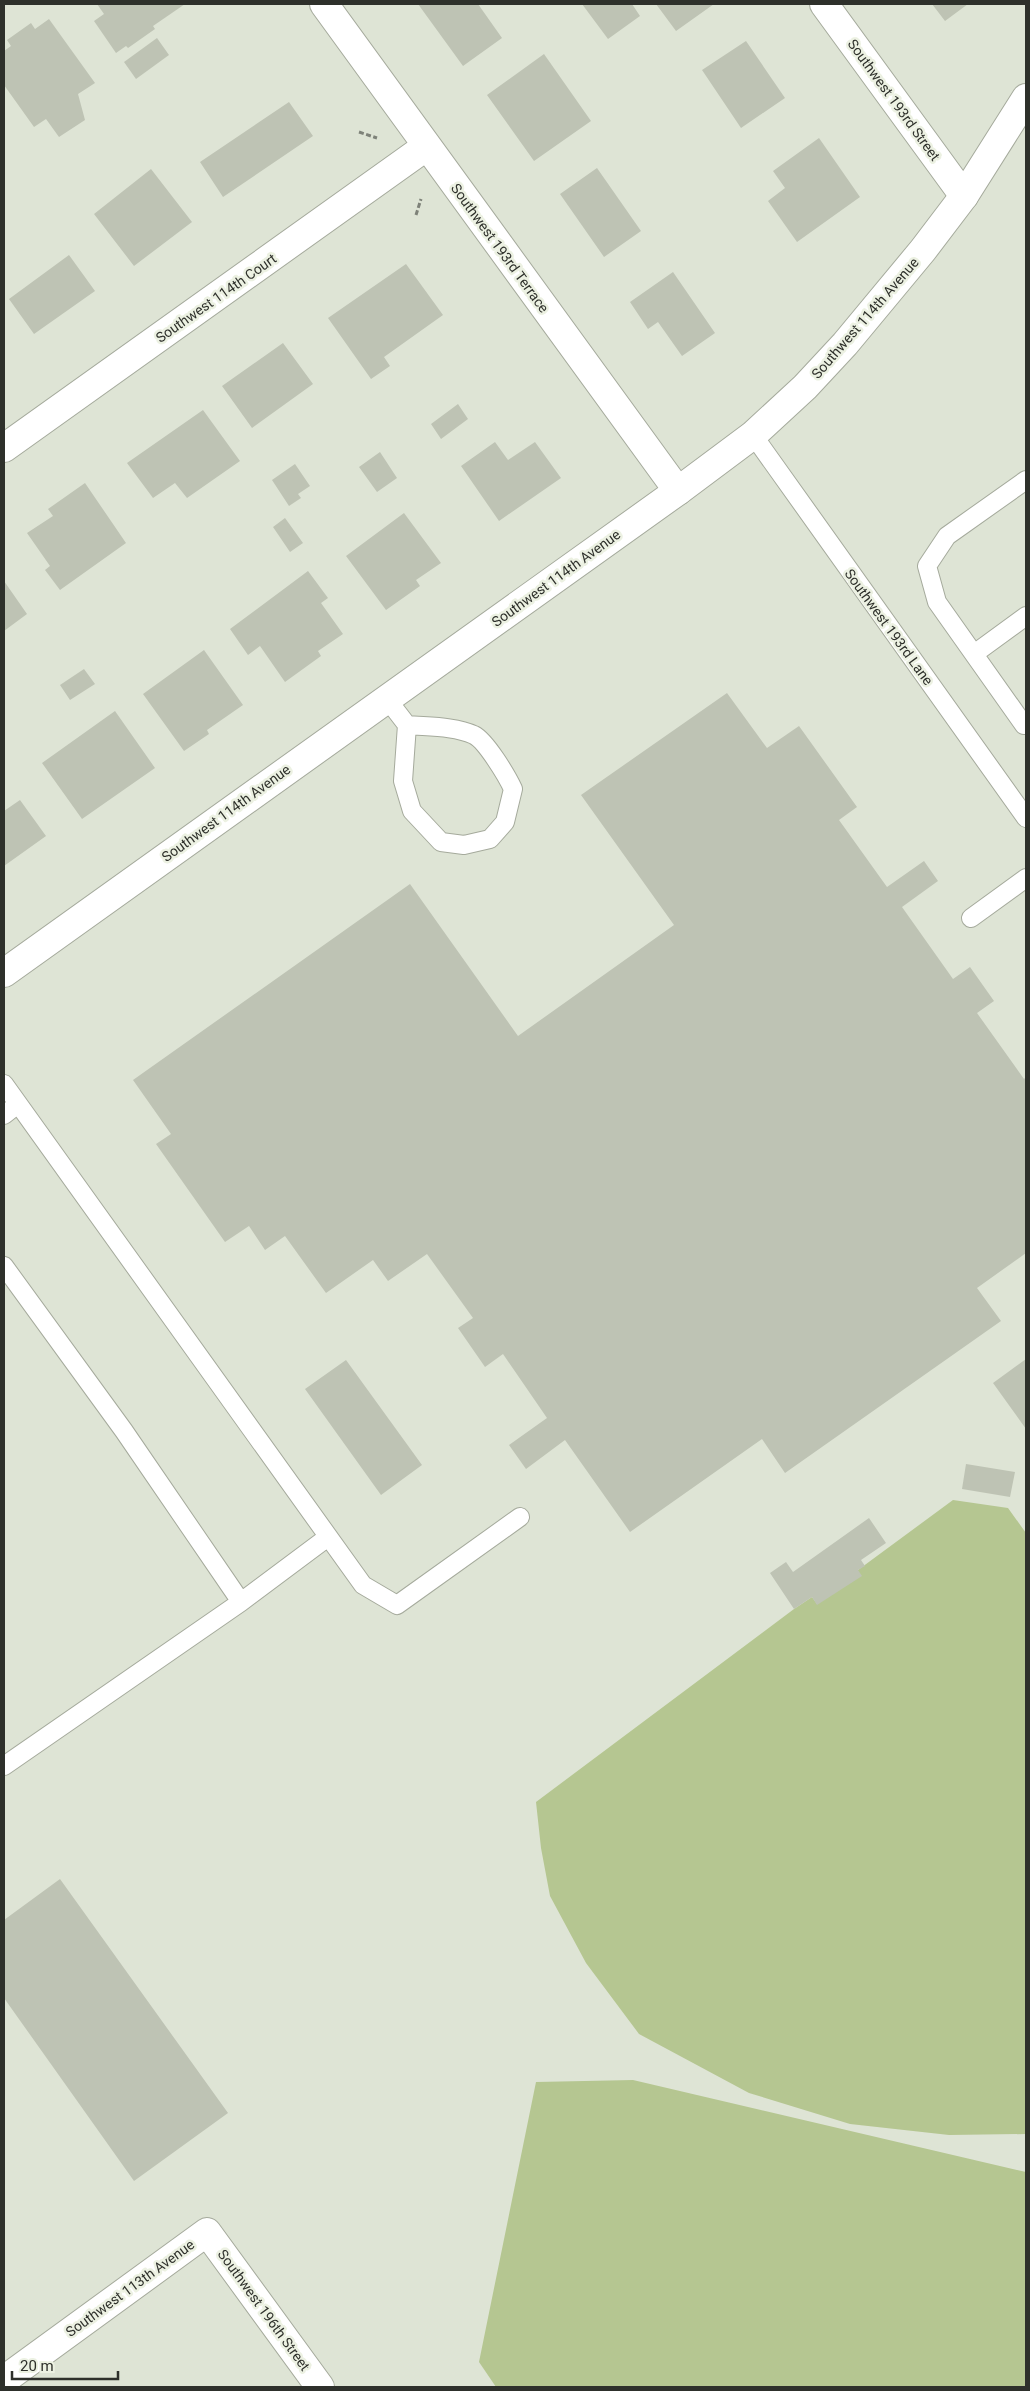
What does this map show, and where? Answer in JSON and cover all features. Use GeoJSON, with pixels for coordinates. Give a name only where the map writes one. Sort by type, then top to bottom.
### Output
{"type":"FeatureCollection","features":[{"type":"Feature","properties":{"kind":"street","name":"Southwest 193rd Terrace"},"geometry":{"type":"LineString","coordinates":[[324,4],[678,491]]}},
{"type":"Feature","properties":{"kind":"street","name":"Southwest 193rd Street"},"geometry":{"type":"LineString","coordinates":[[824,4],[964,196]]}},
{"type":"Feature","properties":{"kind":"street","name":"Southwest 114th Avenue"},"geometry":{"type":"LineString","coordinates":[[4,973],[678,491],[752,435],[805,387],[845,344],[924,250],[964,196],[1026,98]]}},
{"type":"Feature","properties":{"kind":"street","name":"Southwest 114th Court"},"geometry":{"type":"LineString","coordinates":[[4,448],[427,146]]}},
{"type":"Feature","properties":{"kind":"street","name":"Southwest 113th Avenue"},"geometry":{"type":"LineString","coordinates":[[4,2380],[207,2232]]}},
{"type":"Feature","properties":{"kind":"street","name":"Southwest 196th Street"},"geometry":{"type":"LineString","coordinates":[[207,2232],[320,2387]]}},
{"type":"Feature","properties":{"kind":"lane","name":"Southwest 193rd Lane"},"geometry":{"type":"LineString","coordinates":[[752,435],[1026,818]]}},
{"type":"Feature","properties":{"kind":"lane"},"geometry":{"type":"LineString","coordinates":[[1026,480],[947,536],[927,566],[937,602],[1024,725],[1026,725]]}},
{"type":"Feature","properties":{"kind":"lane"},"geometry":{"type":"LineString","coordinates":[[974,654],[1026,616]]}},
{"type":"Feature","properties":{"kind":"lane"},"geometry":{"type":"LineString","coordinates":[[387,699],[407,725],[403,781],[412,811],[441,842],[464,845],[490,839],[505,822],[513,789],[499,763],[475,735],[445,728],[407,725]]}},
{"type":"Feature","properties":{"kind":"lane"},"geometry":{"type":"LineString","coordinates":[[971,918],[1026,878]]}},
{"type":"Feature","properties":{"kind":"lane"},"geometry":{"type":"LineString","coordinates":[[4,1084],[363,1585],[397,1605],[520,1517]]}},
{"type":"Feature","properties":{"kind":"lane"},"geometry":{"type":"LineString","coordinates":[[4,1115],[18,1104]]}},
{"type":"Feature","properties":{"kind":"lane"},"geometry":{"type":"LineString","coordinates":[[4,1266],[124,1431],[241,1602]]}},
{"type":"Feature","properties":{"kind":"lane"},"geometry":{"type":"LineString","coordinates":[[4,1766],[241,1602],[328,1537]]}},
{"type":"Feature","properties":{"kind":"path"},"geometry":{"type":"LineString","coordinates":[[359,132],[377,138]]}},
{"type":"Feature","properties":{"kind":"path"},"geometry":{"type":"LineString","coordinates":[[416,215],[420,199]]}},
{"type":"Feature","properties":{"kind":"green space"},"geometry":{"type":"Polygon","coordinates":[[[953,1500],[1008,1508],[1026,1533],[1026,2134],[949,2135],[850,2124],[749,2093],[639,2034],[586,1963],[550,1896],[541,1848],[536,1802],[794,1609],[812,1597],[817,1604],[858,1570],[953,1500]]]}},
{"type":"Feature","properties":{"kind":"green space"},"geometry":{"type":"Polygon","coordinates":[[[633,2080],[1026,2172],[1026,2387],[496,2387],[479,2362],[536,2082],[633,2080]]]}},
{"type":"Feature","properties":{"kind":"building"},"geometry":{"type":"Polygon","coordinates":[[[97,4],[185,4],[153,26],[155,29],[128,48],[126,46],[116,53],[94,21],[104,14],[97,4]]]}},
{"type":"Feature","properties":{"kind":"building"},"geometry":{"type":"Polygon","coordinates":[[[418,4],[478,4],[502,38],[463,66],[418,4]]]}},
{"type":"Feature","properties":{"kind":"building"},"geometry":{"type":"Polygon","coordinates":[[[582,4],[632,4],[640,16],[608,39],[582,4]]]}},
{"type":"Feature","properties":{"kind":"building"},"geometry":{"type":"Polygon","coordinates":[[[656,4],[714,4],[676,31],[656,4]]]}},
{"type":"Feature","properties":{"kind":"building"},"geometry":{"type":"Polygon","coordinates":[[[932,4],[968,4],[945,21],[932,4]]]}},
{"type":"Feature","properties":{"kind":"building"},"geometry":{"type":"Polygon","coordinates":[[[49,19],[95,83],[78,94],[85,120],[59,137],[46,119],[34,127],[4,85],[4,51],[11,46],[7,40],[31,23],[35,29],[49,19]]]}},
{"type":"Feature","properties":{"kind":"building"},"geometry":{"type":"Polygon","coordinates":[[[157,38],[169,55],[136,79],[124,62],[157,38]]]}},
{"type":"Feature","properties":{"kind":"building"},"geometry":{"type":"Polygon","coordinates":[[[746,41],[785,98],[741,128],[702,70],[746,41]]]}},
{"type":"Feature","properties":{"kind":"building"},"geometry":{"type":"Polygon","coordinates":[[[544,54],[591,121],[534,161],[487,95],[544,54]]]}},
{"type":"Feature","properties":{"kind":"building"},"geometry":{"type":"Polygon","coordinates":[[[289,102],[313,136],[223,197],[200,162],[289,102]]]}},
{"type":"Feature","properties":{"kind":"building"},"geometry":{"type":"Polygon","coordinates":[[[819,138],[860,197],[797,242],[768,201],[785,188],[773,171],[819,138]]]}},
{"type":"Feature","properties":{"kind":"building"},"geometry":{"type":"Polygon","coordinates":[[[597,168],[641,231],[604,257],[560,194],[597,168]]]}},
{"type":"Feature","properties":{"kind":"building"},"geometry":{"type":"Polygon","coordinates":[[[151,169],[192,222],[134,266],[94,214],[151,169]]]}},
{"type":"Feature","properties":{"kind":"building"},"geometry":{"type":"Polygon","coordinates":[[[69,255],[95,291],[34,334],[9,299],[69,255]]]}},
{"type":"Feature","properties":{"kind":"building"},"geometry":{"type":"Polygon","coordinates":[[[406,264],[443,315],[384,357],[390,366],[371,379],[328,318],[406,264]]]}},
{"type":"Feature","properties":{"kind":"building"},"geometry":{"type":"Polygon","coordinates":[[[673,272],[715,333],[682,356],[658,322],[648,329],[630,302],[673,272]]]}},
{"type":"Feature","properties":{"kind":"building"},"geometry":{"type":"Polygon","coordinates":[[[283,343],[313,384],[252,428],[222,386],[283,343]]]}},
{"type":"Feature","properties":{"kind":"building"},"geometry":{"type":"Polygon","coordinates":[[[458,404],[468,419],[441,439],[431,424],[458,404]]]}},
{"type":"Feature","properties":{"kind":"building"},"geometry":{"type":"Polygon","coordinates":[[[203,410],[240,461],[187,498],[175,483],[153,498],[127,463],[203,410]]]}},
{"type":"Feature","properties":{"kind":"building"},"geometry":{"type":"Polygon","coordinates":[[[495,442],[508,460],[535,442],[561,478],[499,521],[461,466],[495,442]]]}},
{"type":"Feature","properties":{"kind":"building"},"geometry":{"type":"Polygon","coordinates":[[[380,452],[397,478],[377,492],[359,467],[380,452]]]}},
{"type":"Feature","properties":{"kind":"building"},"geometry":{"type":"Polygon","coordinates":[[[295,464],[310,486],[298,494],[301,498],[289,506],[272,480],[295,464]]]}},
{"type":"Feature","properties":{"kind":"building"},"geometry":{"type":"Polygon","coordinates":[[[85,483],[126,543],[60,590],[45,570],[50,566],[27,533],[53,516],[48,509],[85,483]]]}},
{"type":"Feature","properties":{"kind":"building"},"geometry":{"type":"Polygon","coordinates":[[[404,513],[441,563],[416,580],[420,586],[386,610],[346,556],[404,513]]]}},
{"type":"Feature","properties":{"kind":"building"},"geometry":{"type":"Polygon","coordinates":[[[285,518],[303,543],[290,552],[273,527],[285,518]]]}},
{"type":"Feature","properties":{"kind":"building"},"geometry":{"type":"Polygon","coordinates":[[[308,571],[328,598],[321,603],[343,634],[318,651],[321,656],[285,682],[260,646],[248,655],[230,629],[308,571]]]}},
{"type":"Feature","properties":{"kind":"building"},"geometry":{"type":"Polygon","coordinates":[[[4,581],[27,614],[4,631],[4,581]]]}},
{"type":"Feature","properties":{"kind":"building"},"geometry":{"type":"Polygon","coordinates":[[[204,650],[243,705],[207,730],[209,734],[184,751],[143,694],[204,650]]]}},
{"type":"Feature","properties":{"kind":"building"},"geometry":{"type":"Polygon","coordinates":[[[84,669],[95,684],[70,700],[60,685],[84,669]]]}},
{"type":"Feature","properties":{"kind":"building"},"geometry":{"type":"Polygon","coordinates":[[[727,693],[767,748],[799,726],[857,807],[839,820],[887,887],[924,861],[938,881],[902,907],[953,979],[970,967],[994,1001],[977,1013],[1024,1079],[1026,1077],[1026,1253],[977,1288],[1001,1321],[785,1473],[762,1439],[630,1532],[565,1440],[526,1469],[509,1445],[547,1418],[503,1354],[485,1367],[458,1328],[473,1318],[427,1254],[388,1281],[373,1260],[326,1293],[285,1236],[265,1250],[249,1226],[225,1242],[156,1144],[171,1134],[133,1080],[410,884],[518,1036],[674,925],[581,795],[727,693]]]}},
{"type":"Feature","properties":{"kind":"building"},"geometry":{"type":"Polygon","coordinates":[[[115,711],[155,768],[82,819],[42,763],[115,711]]]}},
{"type":"Feature","properties":{"kind":"building"},"geometry":{"type":"Polygon","coordinates":[[[20,800],[46,836],[4,866],[4,811],[20,800]]]}},
{"type":"Feature","properties":{"kind":"building"},"geometry":{"type":"Polygon","coordinates":[[[1026,1359],[1026,1429],[993,1383],[1026,1359]]]}},
{"type":"Feature","properties":{"kind":"building"},"geometry":{"type":"Polygon","coordinates":[[[346,1360],[422,1465],[381,1495],[305,1389],[346,1360]]]}},
{"type":"Feature","properties":{"kind":"building"},"geometry":{"type":"Polygon","coordinates":[[[966,1464],[1015,1472],[1010,1497],[962,1489],[966,1464]]]}},
{"type":"Feature","properties":{"kind":"building"},"geometry":{"type":"Polygon","coordinates":[[[869,1518],[886,1543],[861,1560],[865,1566],[858,1570],[862,1576],[817,1605],[812,1597],[794,1609],[770,1573],[786,1562],[793,1572],[869,1518]]]}},
{"type":"Feature","properties":{"kind":"building"},"geometry":{"type":"Polygon","coordinates":[[[60,1879],[228,2113],[134,2181],[4,1998],[4,1920],[60,1879]]]}}]}
